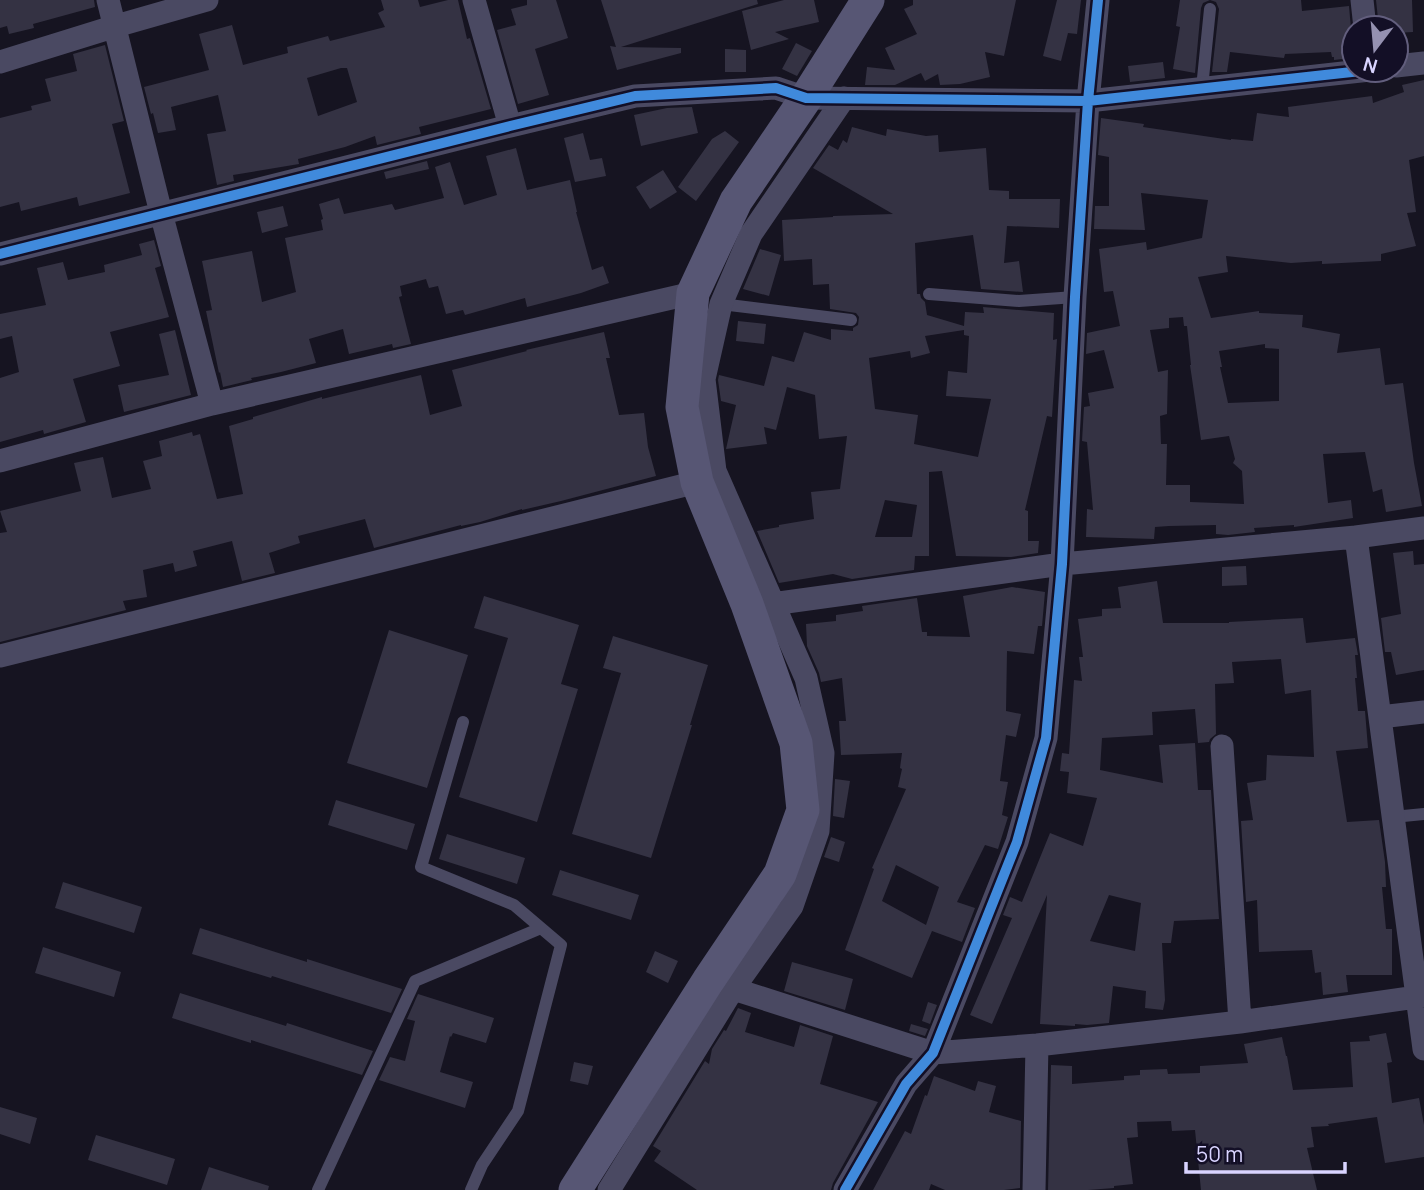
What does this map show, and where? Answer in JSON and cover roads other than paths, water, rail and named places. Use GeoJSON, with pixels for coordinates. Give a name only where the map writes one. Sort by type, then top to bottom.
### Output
{"type":"FeatureCollection","features":[{"type":"Feature","properties":{"kind":"main road"},"geometry":{"type":"LineString","coordinates":[[575,1190],[720,985],[780,874],[803,810],[796,743],[760,604],[697,482],[682,407],[707,298],[736,201],[868,0]]}},
{"type":"Feature","properties":{"kind":"street"},"geometry":{"type":"LineString","coordinates":[[108,0],[212,404]]}},
{"type":"Feature","properties":{"kind":"street"},"geometry":{"type":"LineString","coordinates":[[0,62],[207,0]]}},
{"type":"Feature","properties":{"kind":"street"},"geometry":{"type":"LineString","coordinates":[[474,0],[510,125]]}},
{"type":"Feature","properties":{"kind":"street"},"geometry":{"type":"LineString","coordinates":[[845,1190],[906,1084],[933,1053],[1017,842],[1046,738],[1062,564],[1074,297],[1098,0]]}},
{"type":"Feature","properties":{"kind":"street"},"geometry":{"type":"LineString","coordinates":[[0,254],[635,96],[776,88],[806,98],[1088,101],[1340,73]]}},
{"type":"Feature","properties":{"kind":"street"},"geometry":{"type":"LineString","coordinates":[[844,98],[707,298],[704,379],[715,471],[760,604],[1062,564],[1356,537],[1424,528]]}},
{"type":"Feature","properties":{"kind":"street"},"geometry":{"type":"LineString","coordinates":[[0,461],[212,404],[707,298]]}},
{"type":"Feature","properties":{"kind":"street"},"geometry":{"type":"LineString","coordinates":[[0,656],[697,482]]}},
{"type":"Feature","properties":{"kind":"street"},"geometry":{"type":"LineString","coordinates":[[1356,537],[1420,996],[1424,1049]]}},
{"type":"Feature","properties":{"kind":"street"},"geometry":{"type":"LineString","coordinates":[[1380,717],[1424,712]]}},
{"type":"Feature","properties":{"kind":"street"},"geometry":{"type":"LineString","coordinates":[[1222,746],[1240,1022]]}},
{"type":"Feature","properties":{"kind":"street"},"geometry":{"type":"LineString","coordinates":[[609,1190],[720,985],[933,1053],[1037,1045],[1240,1022],[1420,996]]}},
{"type":"Feature","properties":{"kind":"street"},"geometry":{"type":"LineString","coordinates":[[1034,1190],[1037,1045]]}},
{"type":"Feature","properties":{"kind":"lane"},"geometry":{"type":"LineString","coordinates":[[1202,88],[1210,9]]}},
{"type":"Feature","properties":{"kind":"lane"},"geometry":{"type":"LineString","coordinates":[[929,295],[1020,301],[1074,297]]}},
{"type":"Feature","properties":{"kind":"lane"},"geometry":{"type":"LineString","coordinates":[[707,298],[851,320]]}},
{"type":"Feature","properties":{"kind":"lane"},"geometry":{"type":"LineString","coordinates":[[463,722],[421,867],[514,905],[561,945],[518,1111],[482,1165],[471,1190]]}},
{"type":"Feature","properties":{"kind":"lane"},"geometry":{"type":"LineString","coordinates":[[1393,817],[1424,814]]}},
{"type":"Feature","properties":{"kind":"lane"},"geometry":{"type":"LineString","coordinates":[[318,1190],[415,981],[541,928]]}}]}
